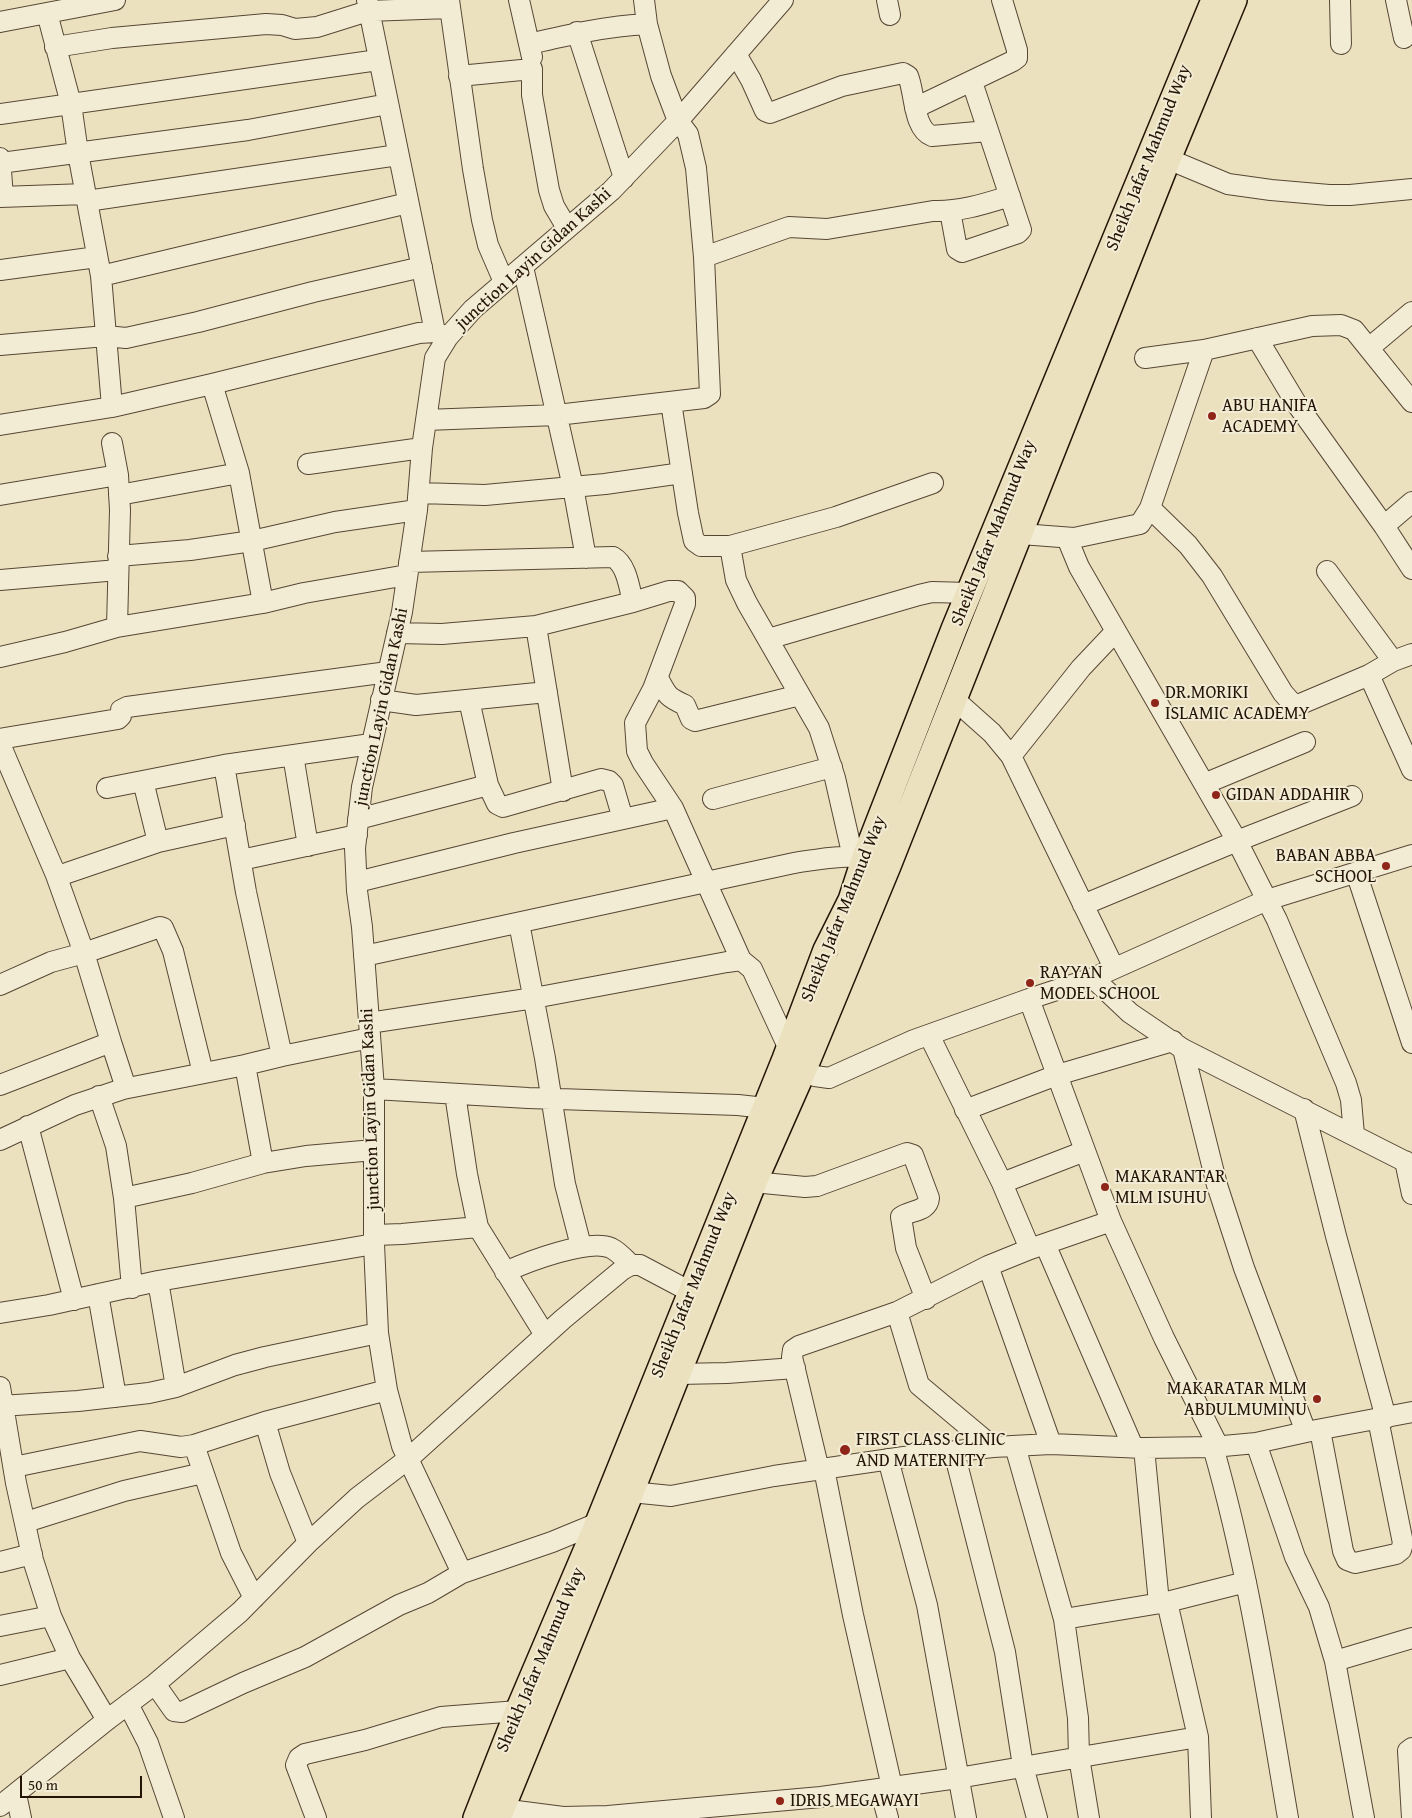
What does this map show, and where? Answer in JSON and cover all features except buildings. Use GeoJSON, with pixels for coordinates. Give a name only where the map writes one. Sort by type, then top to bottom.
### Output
{"type":"FeatureCollection","features":[{"type":"Feature","properties":{"kind":"main road","name":"Sheikh Jafar Mahmud Way"},"geometry":{"type":"LineString","coordinates":[[476,1818],[518,1711],[598,1523],[789,1049],[826,950],[850,900],[859,857],[1214,0]]}},
{"type":"Feature","properties":{"kind":"main road","name":"Sheikh Jafar Mahmud Way"},"geometry":{"type":"LineString","coordinates":[[499,1814],[631,1492],[753,1182],[804,1069],[888,866],[1168,159],[1234,0]]}},
{"type":"Feature","properties":{"kind":"street"},"geometry":{"type":"LineString","coordinates":[[0,22],[113,0]]}},
{"type":"Feature","properties":{"kind":"street"},"geometry":{"type":"LineString","coordinates":[[519,0],[532,56],[532,95],[549,190],[554,206],[567,228]]}},
{"type":"Feature","properties":{"kind":"street"},"geometry":{"type":"LineString","coordinates":[[426,420],[557,415],[704,398],[710,394],[704,257],[696,168],[688,134],[678,121],[661,76],[647,24],[644,0]]}},
{"type":"Feature","properties":{"kind":"street","name":"junction Layin Gidan Kashi"},"geometry":{"type":"LineString","coordinates":[[462,1572],[402,1446],[387,1390],[378,1334],[374,1089],[355,848],[362,788],[397,633],[408,569],[435,358],[441,335],[611,191],[678,121],[783,0]]}},
{"type":"Feature","properties":{"kind":"street"},"geometry":{"type":"LineString","coordinates":[[915,108],[972,82],[1017,58],[1017,50],[1002,0]]}},
{"type":"Feature","properties":{"kind":"street"},"geometry":{"type":"LineString","coordinates":[[1340,0],[1341,44]]}},
{"type":"Feature","properties":{"kind":"street"},"geometry":{"type":"LineString","coordinates":[[1396,0],[1404,38]]}},
{"type":"Feature","properties":{"kind":"street"},"geometry":{"type":"LineString","coordinates":[[55,47],[122,37],[266,24],[282,25],[295,29],[318,26],[368,5],[449,4],[482,220],[488,245],[504,282]]}},
{"type":"Feature","properties":{"kind":"street"},"geometry":{"type":"LineString","coordinates":[[0,426],[112,407],[419,333],[441,335],[422,267],[368,5]]}},
{"type":"Feature","properties":{"kind":"street"},"geometry":{"type":"LineString","coordinates":[[47,14],[71,104],[99,266],[112,407]]}},
{"type":"Feature","properties":{"kind":"street"},"geometry":{"type":"LineString","coordinates":[[529,44],[577,32],[624,25],[647,24]]}},
{"type":"Feature","properties":{"kind":"street"},"geometry":{"type":"LineString","coordinates":[[577,32],[624,178]]}},
{"type":"Feature","properties":{"kind":"street"},"geometry":{"type":"LineString","coordinates":[[736,54],[751,80],[765,112],[770,113],[842,86],[903,73],[910,80],[915,108],[922,130],[927,134],[932,136],[988,131]]}},
{"type":"Feature","properties":{"kind":"street"},"geometry":{"type":"LineString","coordinates":[[0,114],[378,60]]}},
{"type":"Feature","properties":{"kind":"street"},"geometry":{"type":"LineString","coordinates":[[459,76],[532,69]]}},
{"type":"Feature","properties":{"kind":"street"},"geometry":{"type":"LineString","coordinates":[[950,212],[957,249],[962,252],[1018,233],[1020,226],[972,82]]}},
{"type":"Feature","properties":{"kind":"street"},"geometry":{"type":"LineString","coordinates":[[0,163],[248,130],[388,104]]}},
{"type":"Feature","properties":{"kind":"street"},"geometry":{"type":"LineString","coordinates":[[0,158],[1,197],[87,197],[398,155]]}},
{"type":"Feature","properties":{"kind":"street"},"geometry":{"type":"LineString","coordinates":[[1168,159],[1228,184],[1264,190],[1328,195],[1412,188]]}},
{"type":"Feature","properties":{"kind":"street"},"geometry":{"type":"LineString","coordinates":[[704,257],[790,227],[827,229],[933,211],[950,212],[1010,196]]}},
{"type":"Feature","properties":{"kind":"street"},"geometry":{"type":"LineString","coordinates":[[0,270],[99,266],[408,203]]}},
{"type":"Feature","properties":{"kind":"street"},"geometry":{"type":"LineString","coordinates":[[0,345],[106,336],[126,338],[149,334],[313,292],[422,267]]}},
{"type":"Feature","properties":{"kind":"street"},"geometry":{"type":"LineString","coordinates":[[523,267],[573,487],[586,558]]}},
{"type":"Feature","properties":{"kind":"street"},"geometry":{"type":"LineString","coordinates":[[1369,348],[1412,312]]}},
{"type":"Feature","properties":{"kind":"street"},"geometry":{"type":"LineString","coordinates":[[1145,358],[1204,350],[1312,326],[1341,325],[1354,330],[1412,402]]}},
{"type":"Feature","properties":{"kind":"street"},"geometry":{"type":"LineString","coordinates":[[1257,338],[1296,403],[1384,526],[1412,569]]}},
{"type":"Feature","properties":{"kind":"street"},"geometry":{"type":"LineString","coordinates":[[1021,534],[1067,538],[1080,537],[1140,524],[1150,508],[1204,350]]}},
{"type":"Feature","properties":{"kind":"street"},"geometry":{"type":"LineString","coordinates":[[212,384],[240,473],[263,603]]}},
{"type":"Feature","properties":{"kind":"street"},"geometry":{"type":"LineString","coordinates":[[671,402],[694,541],[701,546],[730,546],[836,517],[933,483]]}},
{"type":"Feature","properties":{"kind":"street"},"geometry":{"type":"LineString","coordinates":[[112,443],[119,485],[117,627]]}},
{"type":"Feature","properties":{"kind":"street"},"geometry":{"type":"LineString","coordinates":[[308,464],[422,448]]}},
{"type":"Feature","properties":{"kind":"street"},"geometry":{"type":"LineString","coordinates":[[0,495],[240,473]]}},
{"type":"Feature","properties":{"kind":"street"},"geometry":{"type":"LineString","coordinates":[[0,580],[252,541],[418,501],[573,487],[682,473]]}},
{"type":"Feature","properties":{"kind":"street"},"geometry":{"type":"LineString","coordinates":[[1384,526],[1412,502]]}},
{"type":"Feature","properties":{"kind":"street"},"geometry":{"type":"LineString","coordinates":[[1150,508],[1188,545],[1212,576],[1283,694],[1291,702],[1298,705],[1369,675],[1393,661],[1412,654]]}},
{"type":"Feature","properties":{"kind":"street"},"geometry":{"type":"LineString","coordinates":[[1067,538],[1078,567],[1237,841],[1277,920],[1346,1083],[1351,1100],[1354,1135]]}},
{"type":"Feature","properties":{"kind":"street"},"geometry":{"type":"LineString","coordinates":[[730,546],[736,580],[754,616],[819,728],[859,857]]}},
{"type":"Feature","properties":{"kind":"street"},"geometry":{"type":"LineString","coordinates":[[0,657],[117,627],[263,603],[408,569],[613,557],[620,561],[633,602]]}},
{"type":"Feature","properties":{"kind":"street"},"geometry":{"type":"LineString","coordinates":[[1326,571],[1393,661]]}},
{"type":"Feature","properties":{"kind":"street"},"geometry":{"type":"LineString","coordinates":[[397,633],[442,634],[536,626],[669,591],[678,591],[685,598],[685,604],[658,678],[639,716],[635,730],[637,751],[672,808],[741,960],[752,968],[789,1049]]}},
{"type":"Feature","properties":{"kind":"street"},"geometry":{"type":"LineString","coordinates":[[768,639],[918,595],[932,592],[969,593]]}},
{"type":"Feature","properties":{"kind":"street"},"geometry":{"type":"LineString","coordinates":[[536,626],[564,790]]}},
{"type":"Feature","properties":{"kind":"street"},"geometry":{"type":"LineString","coordinates":[[1011,756],[1081,668],[1116,632]]}},
{"type":"Feature","properties":{"kind":"street"},"geometry":{"type":"LineString","coordinates":[[0,739],[118,718],[121,716],[121,710],[127,707],[388,672]]}},
{"type":"Feature","properties":{"kind":"street"},"geometry":{"type":"LineString","coordinates":[[1369,675],[1412,770]]}},
{"type":"Feature","properties":{"kind":"street"},"geometry":{"type":"LineString","coordinates":[[658,678],[668,696],[674,701],[685,705],[691,719],[695,720],[800,695]]}},
{"type":"Feature","properties":{"kind":"street"},"geometry":{"type":"LineString","coordinates":[[381,700],[416,705],[547,692]]}},
{"type":"Feature","properties":{"kind":"street"},"geometry":{"type":"LineString","coordinates":[[469,700],[488,785],[497,804],[503,807],[601,779],[609,781],[613,785],[623,819]]}},
{"type":"Feature","properties":{"kind":"street"},"geometry":{"type":"LineString","coordinates":[[955,700],[992,733],[1011,756],[1114,968]]}},
{"type":"Feature","properties":{"kind":"street"},"geometry":{"type":"LineString","coordinates":[[1204,784],[1305,742]]}},
{"type":"Feature","properties":{"kind":"street"},"geometry":{"type":"LineString","coordinates":[[0,744],[8,785],[56,875],[84,953],[126,1088]]}},
{"type":"Feature","properties":{"kind":"street"},"geometry":{"type":"LineString","coordinates":[[107,788],[224,765],[372,744]]}},
{"type":"Feature","properties":{"kind":"street"},"geometry":{"type":"LineString","coordinates":[[293,755],[308,846]]}},
{"type":"Feature","properties":{"kind":"street"},"geometry":{"type":"LineString","coordinates":[[224,765],[241,860],[282,1056]]}},
{"type":"Feature","properties":{"kind":"street"},"geometry":{"type":"LineString","coordinates":[[713,799],[832,767]]}},
{"type":"Feature","properties":{"kind":"street"},"geometry":{"type":"LineString","coordinates":[[143,781],[158,842]]}},
{"type":"Feature","properties":{"kind":"street"},"geometry":{"type":"LineString","coordinates":[[241,860],[308,846],[358,827],[488,785]]}},
{"type":"Feature","properties":{"kind":"street"},"geometry":{"type":"LineString","coordinates":[[1083,905],[1352,796]]}},
{"type":"Feature","properties":{"kind":"street"},"geometry":{"type":"LineString","coordinates":[[357,882],[514,843],[672,808]]}},
{"type":"Feature","properties":{"kind":"street"},"geometry":{"type":"LineString","coordinates":[[56,875],[158,842],[235,825]]}},
{"type":"Feature","properties":{"kind":"street"},"geometry":{"type":"LineString","coordinates":[[804,1069],[815,1076],[828,1078],[928,1035],[1093,978],[1267,900],[1412,855]]}},
{"type":"Feature","properties":{"kind":"street"},"geometry":{"type":"LineString","coordinates":[[364,956],[794,863],[859,857],[888,866]]}},
{"type":"Feature","properties":{"kind":"street"},"geometry":{"type":"LineString","coordinates":[[1356,872],[1412,1043]]}},
{"type":"Feature","properties":{"kind":"street"},"geometry":{"type":"LineString","coordinates":[[519,923],[545,1058],[565,1184],[581,1246]]}},
{"type":"Feature","properties":{"kind":"street"},"geometry":{"type":"LineString","coordinates":[[0,986],[51,962],[84,953],[149,929],[163,928],[173,951],[203,1073]]}},
{"type":"Feature","properties":{"kind":"street"},"geometry":{"type":"LineString","coordinates":[[0,1140],[99,1096],[126,1088],[245,1065],[369,1030],[741,960]]}},
{"type":"Feature","properties":{"kind":"street"},"geometry":{"type":"LineString","coordinates":[[1093,978],[1130,1013],[1178,1045],[1408,1163],[1412,1194]]}},
{"type":"Feature","properties":{"kind":"street"},"geometry":{"type":"LineString","coordinates":[[1029,999],[1111,1222],[1216,1447],[1246,1582],[1288,1818]]}},
{"type":"Feature","properties":{"kind":"street"},"geometry":{"type":"LineString","coordinates":[[928,1035],[1002,1183],[1038,1246],[1139,1447],[1163,1603],[1198,1737],[1201,1818]]}},
{"type":"Feature","properties":{"kind":"street"},"geometry":{"type":"LineString","coordinates":[[0,1085],[111,1042]]}},
{"type":"Feature","properties":{"kind":"street"},"geometry":{"type":"LineString","coordinates":[[1178,1045],[1217,1186],[1244,1268],[1313,1431],[1346,1560],[1355,1563],[1396,1554],[1401,1550],[1403,1543],[1382,1419],[1304,1109]]}},
{"type":"Feature","properties":{"kind":"street"},"geometry":{"type":"LineString","coordinates":[[966,1110],[1057,1075],[1178,1045]]}},
{"type":"Feature","properties":{"kind":"street"},"geometry":{"type":"LineString","coordinates":[[245,1065],[263,1163]]}},
{"type":"Feature","properties":{"kind":"street"},"geometry":{"type":"LineString","coordinates":[[374,1089],[738,1105],[765,1108]]}},
{"type":"Feature","properties":{"kind":"street"},"geometry":{"type":"LineString","coordinates":[[455,1094],[466,1174],[478,1227],[545,1335]]}},
{"type":"Feature","properties":{"kind":"street"},"geometry":{"type":"LineString","coordinates":[[99,1096],[116,1146],[124,1198],[132,1288]]}},
{"type":"Feature","properties":{"kind":"street"},"geometry":{"type":"LineString","coordinates":[[28,1126],[74,1300]]}},
{"type":"Feature","properties":{"kind":"street"},"geometry":{"type":"LineString","coordinates":[[124,1198],[192,1183],[263,1163],[306,1156],[374,1150]]}},
{"type":"Feature","properties":{"kind":"street"},"geometry":{"type":"LineString","coordinates":[[1002,1183],[1085,1152]]}},
{"type":"Feature","properties":{"kind":"street"},"geometry":{"type":"LineString","coordinates":[[753,1182],[805,1187],[817,1186],[907,1153],[913,1155],[929,1202],[926,1207],[901,1217],[906,1248],[926,1299]]}},
{"type":"Feature","properties":{"kind":"street"},"geometry":{"type":"LineString","coordinates":[[888,1818],[886,1788],[853,1615],[822,1469],[792,1357],[793,1350],[799,1346],[896,1312],[926,1299],[988,1266],[1038,1246],[1111,1222]]}},
{"type":"Feature","properties":{"kind":"street"},"geometry":{"type":"LineString","coordinates":[[0,1314],[132,1288],[158,1281],[402,1234],[478,1227]]}},
{"type":"Feature","properties":{"kind":"street"},"geometry":{"type":"LineString","coordinates":[[505,1272],[525,1263],[581,1246],[602,1245],[610,1247],[632,1265]]}},
{"type":"Feature","properties":{"kind":"street"},"geometry":{"type":"LineString","coordinates":[[21,1818],[8,1800],[155,1684],[254,1598],[308,1542],[357,1498],[408,1459],[545,1335],[622,1270],[632,1265],[640,1266],[691,1292]]}},
{"type":"Feature","properties":{"kind":"street"},"geometry":{"type":"LineString","coordinates":[[988,1266],[1051,1444]]}},
{"type":"Feature","properties":{"kind":"street"},"geometry":{"type":"LineString","coordinates":[[158,1281],[176,1387]]}},
{"type":"Feature","properties":{"kind":"street"},"geometry":{"type":"LineString","coordinates":[[98,1294],[116,1397]]}},
{"type":"Feature","properties":{"kind":"street"},"geometry":{"type":"LineString","coordinates":[[896,1312],[919,1385],[993,1447]]}},
{"type":"Feature","properties":{"kind":"street"},"geometry":{"type":"LineString","coordinates":[[107,1720],[70,1658],[51,1616],[32,1554],[26,1522],[10,1479],[1,1399],[78,1401],[149,1393],[176,1387],[235,1365],[265,1357],[378,1334]]}},
{"type":"Feature","properties":{"kind":"street"},"geometry":{"type":"LineString","coordinates":[[678,1374],[727,1373],[795,1368]]}},
{"type":"Feature","properties":{"kind":"street"},"geometry":{"type":"LineString","coordinates":[[10,1479],[140,1441],[167,1446],[181,1447],[194,1445],[232,1431],[387,1390]]}},
{"type":"Feature","properties":{"kind":"street"},"geometry":{"type":"LineString","coordinates":[[631,1492],[671,1496],[822,1469],[993,1447],[1051,1444],[1216,1447],[1256,1443],[1412,1412]]}},
{"type":"Feature","properties":{"kind":"street"},"geometry":{"type":"LineString","coordinates":[[265,1422],[280,1473],[308,1542]]}},
{"type":"Feature","properties":{"kind":"street"},"geometry":{"type":"LineString","coordinates":[[1256,1443],[1295,1557],[1319,1607],[1335,1661],[1364,1818]]}},
{"type":"Feature","properties":{"kind":"street"},"geometry":{"type":"LineString","coordinates":[[194,1445],[231,1553],[254,1598]]}},
{"type":"Feature","properties":{"kind":"street"},"geometry":{"type":"LineString","coordinates":[[1015,1446],[1064,1619],[1078,1718],[1079,1757],[1089,1818]]}},
{"type":"Feature","properties":{"kind":"street"},"geometry":{"type":"LineString","coordinates":[[954,1452],[1005,1652],[1024,1766],[1037,1818]]}},
{"type":"Feature","properties":{"kind":"street"},"geometry":{"type":"LineString","coordinates":[[888,1459],[927,1605],[966,1818]]}},
{"type":"Feature","properties":{"kind":"street"},"geometry":{"type":"LineString","coordinates":[[26,1522],[124,1491],[203,1473]]}},
{"type":"Feature","properties":{"kind":"street"},"geometry":{"type":"LineString","coordinates":[[155,1684],[174,1711],[182,1712],[243,1683],[305,1657],[399,1606],[428,1593],[462,1572],[552,1542],[598,1523]]}},
{"type":"Feature","properties":{"kind":"street"},"geometry":{"type":"LineString","coordinates":[[0,1562],[32,1554]]}},
{"type":"Feature","properties":{"kind":"street"},"geometry":{"type":"LineString","coordinates":[[1064,1619],[1163,1603],[1246,1582]]}},
{"type":"Feature","properties":{"kind":"street"},"geometry":{"type":"LineString","coordinates":[[0,1626],[51,1616]]}},
{"type":"Feature","properties":{"kind":"street"},"geometry":{"type":"LineString","coordinates":[[1335,1661],[1412,1638]]}},
{"type":"Feature","properties":{"kind":"street"},"geometry":{"type":"LineString","coordinates":[[0,1675],[70,1658]]}},
{"type":"Feature","properties":{"kind":"street"},"geometry":{"type":"LineString","coordinates":[[128,1704],[148,1743],[174,1818]]}},
{"type":"Feature","properties":{"kind":"street"},"geometry":{"type":"LineString","coordinates":[[316,1818],[296,1765],[305,1754],[365,1740],[441,1717],[518,1711]]}},
{"type":"Feature","properties":{"kind":"street"},"geometry":{"type":"LineString","coordinates":[[499,1814],[563,1817],[608,1816],[811,1798],[958,1778],[1198,1737]]}},
{"type":"Feature","properties":{"kind":"street"},"geometry":{"type":"LineString","coordinates":[[1412,1748],[1408,1751],[1412,1818]]}},
{"type":"Feature","properties":{"kind":"place","name":"ABU HANIFA ACADEMY"},"geometry":{"type":"Point","coordinates":[1212,416]}},
{"type":"Feature","properties":{"kind":"place","name":"DR.MORIKI ISLAMIC ACADEMY"},"geometry":{"type":"Point","coordinates":[1155,703]}},
{"type":"Feature","properties":{"kind":"place","name":"GIDAN ADDAHIR"},"geometry":{"type":"Point","coordinates":[1216,795]}},
{"type":"Feature","properties":{"kind":"place","name":"BABAN ABBA SCHOOL"},"geometry":{"type":"Point","coordinates":[1386,866]}},
{"type":"Feature","properties":{"kind":"place","name":"RAYYAN MODEL SCHOOL"},"geometry":{"type":"Point","coordinates":[1030,983]}},
{"type":"Feature","properties":{"kind":"place","name":"MAKARANTAR MLM ISUHU"},"geometry":{"type":"Point","coordinates":[1105,1187]}},
{"type":"Feature","properties":{"kind":"place","name":"MAKARATAR MLM ABDULMUMINU"},"geometry":{"type":"Point","coordinates":[1317,1399]}},
{"type":"Feature","properties":{"kind":"place","name":"FIRST CLASS CLINIC AND MATERNITY"},"geometry":{"type":"Point","coordinates":[845,1450]}},
{"type":"Feature","properties":{"kind":"place","name":"IDRIS MEGAWAYI"},"geometry":{"type":"Point","coordinates":[780,1801]}}]}
